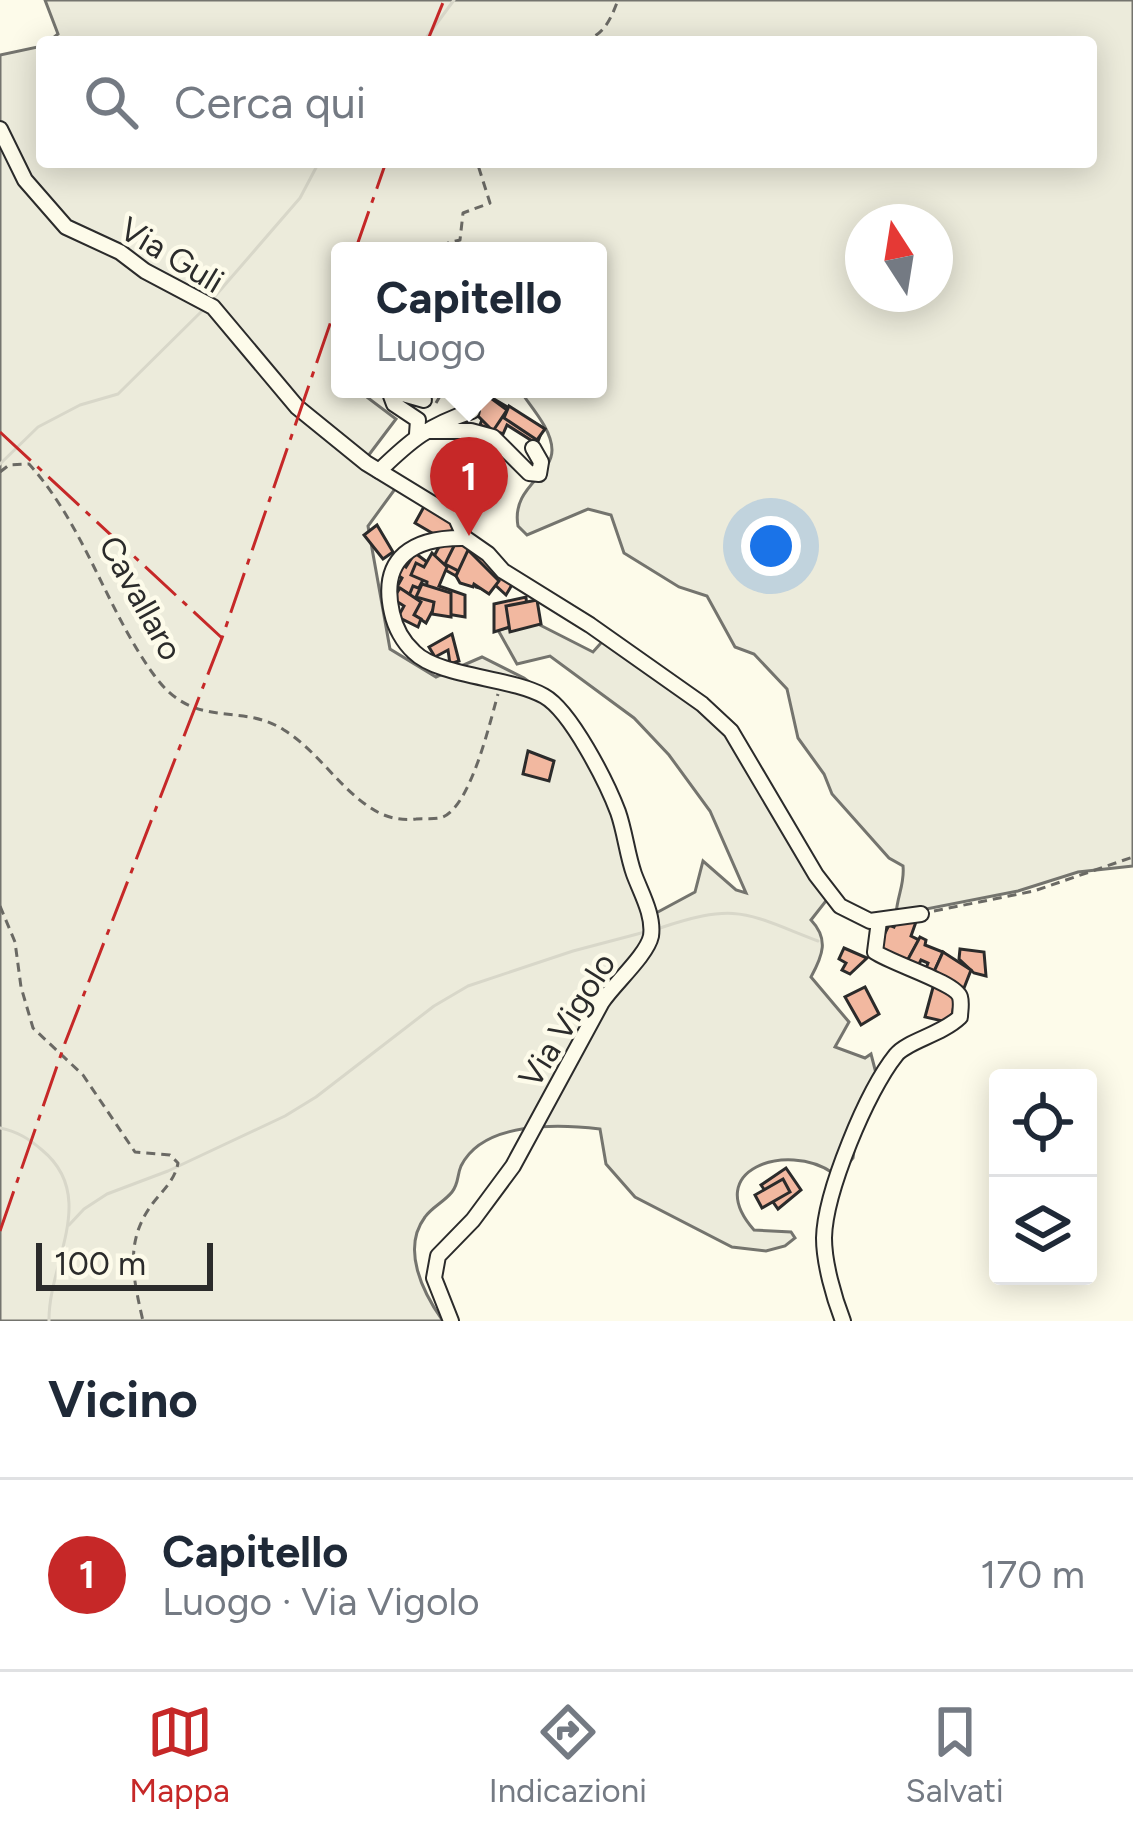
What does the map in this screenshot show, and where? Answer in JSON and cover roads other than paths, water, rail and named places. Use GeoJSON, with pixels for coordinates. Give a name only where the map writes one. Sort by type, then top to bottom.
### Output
{"type":"FeatureCollection","features":[{"type":"Feature","properties":{"kind":"street","name":"Via Guli"},"geometry":{"type":"LineString","coordinates":[[0,129],[25,180],[66,227],[120,252],[145,271],[213,307],[297,407],[379,471]]}},
{"type":"Feature","properties":{"kind":"street"},"geometry":{"type":"LineString","coordinates":[[392,398],[418,420],[420,432]]}},
{"type":"Feature","properties":{"kind":"street"},"geometry":{"type":"LineString","coordinates":[[417,398],[424,400]]}},
{"type":"Feature","properties":{"kind":"street"},"geometry":{"type":"LineString","coordinates":[[472,411],[420,432],[379,471],[456,518],[465,538],[537,595],[678,684],[731,731],[816,875],[840,905],[870,921],[921,914]]}},
{"type":"Feature","properties":{"kind":"street"},"geometry":{"type":"LineString","coordinates":[[420,432],[471,431],[493,437],[529,473],[539,474],[541,462],[533,448]]}},
{"type":"Feature","properties":{"kind":"street","name":"Via Vigolo"},"geometry":{"type":"LineString","coordinates":[[452,1321],[434,1278],[438,1256],[473,1220],[513,1166],[602,1002],[645,950],[651,934],[619,814],[564,714],[545,697],[416,655],[394,626],[387,592],[391,568],[411,548],[465,538]]}},
{"type":"Feature","properties":{"kind":"street"},"geometry":{"type":"LineString","coordinates":[[843,1321],[824,1238],[861,1114],[899,1050],[944,1032],[960,1017],[960,996],[951,984],[896,965],[875,952],[879,922]]}},
{"type":"Feature","properties":{"kind":"waterway"},"geometry":{"type":"LineString","coordinates":[[427,36],[454,0]]}},
{"type":"Feature","properties":{"kind":"waterway"},"geometry":{"type":"LineString","coordinates":[[210,302],[300,198],[316,168]]}},
{"type":"Feature","properties":{"kind":"waterway"},"geometry":{"type":"LineString","coordinates":[[0,464],[38,427],[80,405],[118,394],[204,309]]}},
{"type":"Feature","properties":{"kind":"waterway"},"geometry":{"type":"LineString","coordinates":[[660,928],[707,915],[741,914],[818,941]]}},
{"type":"Feature","properties":{"kind":"waterway"},"geometry":{"type":"LineString","coordinates":[[69,1225],[107,1194],[285,1116],[468,986],[645,932]]}},
{"type":"Feature","properties":{"kind":"waterway"},"geometry":{"type":"LineString","coordinates":[[0,1128],[42,1150],[59,1168],[67,1188],[69,1209],[49,1321]]}},
{"type":"Feature","properties":{"kind":"place","name":"Capitello"},"geometry":{"type":"Point","coordinates":[469,536]}}]}
